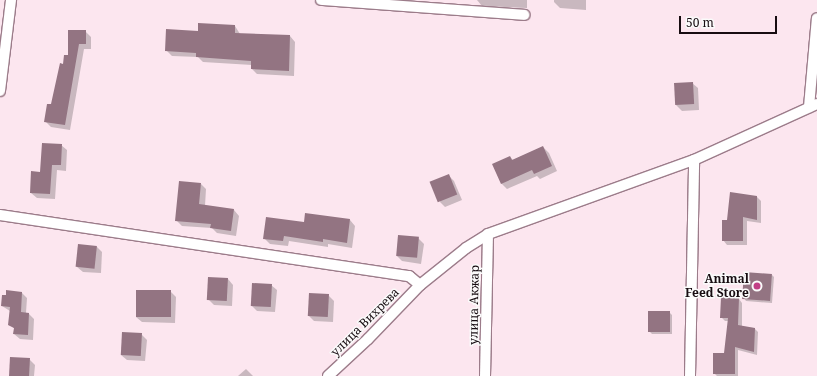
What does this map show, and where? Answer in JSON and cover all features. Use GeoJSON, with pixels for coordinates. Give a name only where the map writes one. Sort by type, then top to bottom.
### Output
{"type":"FeatureCollection","features":[{"type":"Feature","properties":{"kind":"street"},"geometry":{"type":"LineString","coordinates":[[0,91],[11,0]]}},
{"type":"Feature","properties":{"kind":"street"},"geometry":{"type":"LineString","coordinates":[[321,0],[524,14]]}},
{"type":"Feature","properties":{"kind":"street"},"geometry":{"type":"LineString","coordinates":[[813,106],[817,18]]}},
{"type":"Feature","properties":{"kind":"street","name":"улица Вихрева"},"geometry":{"type":"LineString","coordinates":[[328,376],[368,339],[420,285],[466,248],[488,234],[694,160],[813,106]]}},
{"type":"Feature","properties":{"kind":"street"},"geometry":{"type":"LineString","coordinates":[[690,376],[694,160]]}},
{"type":"Feature","properties":{"kind":"street"},"geometry":{"type":"LineString","coordinates":[[0,215],[409,276],[420,285]]}},
{"type":"Feature","properties":{"kind":"street","name":"улица Акжар"},"geometry":{"type":"LineString","coordinates":[[485,376],[488,234]]}},
{"type":"Feature","properties":{"kind":"building"},"geometry":{"type":"Polygon","coordinates":[[[198,23],[235,25],[235,33],[290,35],[289,71],[251,69],[251,61],[196,57],[196,53],[165,51],[166,29],[198,31],[198,23]]]}},
{"type":"Feature","properties":{"kind":"building"},"geometry":{"type":"Polygon","coordinates":[[[68,30],[86,30],[86,44],[79,44],[65,125],[44,122],[47,104],[51,104],[60,63],[63,64],[64,55],[68,55],[68,30]]]}},
{"type":"Feature","properties":{"kind":"building"},"geometry":{"type":"Polygon","coordinates":[[[693,82],[694,104],[675,105],[674,83],[693,82]]]}},
{"type":"Feature","properties":{"kind":"building"},"geometry":{"type":"Polygon","coordinates":[[[42,143],[62,144],[61,165],[52,165],[50,194],[30,193],[31,171],[40,172],[42,143]]]}},
{"type":"Feature","properties":{"kind":"building"},"geometry":{"type":"Polygon","coordinates":[[[543,146],[552,166],[534,174],[532,170],[501,184],[492,164],[510,156],[512,160],[543,146]]]}},
{"type":"Feature","properties":{"kind":"building"},"geometry":{"type":"Polygon","coordinates":[[[449,174],[457,194],[438,202],[430,182],[449,174]]]}},
{"type":"Feature","properties":{"kind":"building"},"geometry":{"type":"Polygon","coordinates":[[[179,181],[201,183],[199,204],[234,209],[231,231],[210,228],[211,224],[175,221],[179,181]]]}},
{"type":"Feature","properties":{"kind":"building"},"geometry":{"type":"Polygon","coordinates":[[[730,192],[757,196],[757,220],[743,217],[743,241],[722,241],[722,220],[727,220],[730,192]]]}},
{"type":"Feature","properties":{"kind":"building"},"geometry":{"type":"Polygon","coordinates":[[[305,213],[350,219],[347,243],[323,239],[323,242],[284,236],[283,241],[263,239],[266,217],[304,222],[305,213]]]}},
{"type":"Feature","properties":{"kind":"building"},"geometry":{"type":"Polygon","coordinates":[[[398,235],[419,237],[417,258],[396,256],[398,235]]]}},
{"type":"Feature","properties":{"kind":"building"},"geometry":{"type":"Polygon","coordinates":[[[78,244],[97,246],[94,269],[76,267],[78,244]]]}},
{"type":"Feature","properties":{"kind":"building","name":"Animal Feed Store"},"geometry":{"type":"Polygon","coordinates":[[[744,272],[772,274],[770,301],[742,299],[744,272]]]}},
{"type":"Feature","properties":{"kind":"building"},"geometry":{"type":"Polygon","coordinates":[[[208,277],[228,278],[227,301],[207,300],[208,277]]]}},
{"type":"Feature","properties":{"kind":"building"},"geometry":{"type":"Polygon","coordinates":[[[252,283],[272,284],[271,307],[251,306],[252,283]]]}},
{"type":"Feature","properties":{"kind":"building"},"geometry":{"type":"Polygon","coordinates":[[[6,290],[22,292],[21,312],[29,313],[28,335],[13,334],[14,328],[8,325],[10,307],[1,306],[2,295],[6,295],[6,290]]]}},
{"type":"Feature","properties":{"kind":"building"},"geometry":{"type":"Polygon","coordinates":[[[136,290],[171,290],[171,317],[136,317],[136,290]]]}},
{"type":"Feature","properties":{"kind":"building"},"geometry":{"type":"Polygon","coordinates":[[[309,293],[329,294],[328,317],[308,316],[309,293]]]}},
{"type":"Feature","properties":{"kind":"building"},"geometry":{"type":"Polygon","coordinates":[[[721,297],[739,298],[738,325],[755,328],[754,352],[735,347],[735,374],[713,374],[713,353],[724,353],[728,318],[720,318],[721,297]]]}},
{"type":"Feature","properties":{"kind":"building"},"geometry":{"type":"Polygon","coordinates":[[[648,311],[670,311],[670,332],[648,332],[648,311]]]}},
{"type":"Feature","properties":{"kind":"building"},"geometry":{"type":"Polygon","coordinates":[[[122,332],[142,333],[141,356],[121,355],[122,332]]]}},
{"type":"Feature","properties":{"kind":"building"},"geometry":{"type":"Polygon","coordinates":[[[10,357],[30,358],[29,376],[9,376],[10,357]]]}},
{"type":"Feature","properties":{"kind":"place","name":"Animal Feed Store"},"geometry":{"type":"Point","coordinates":[757,286]}}]}
